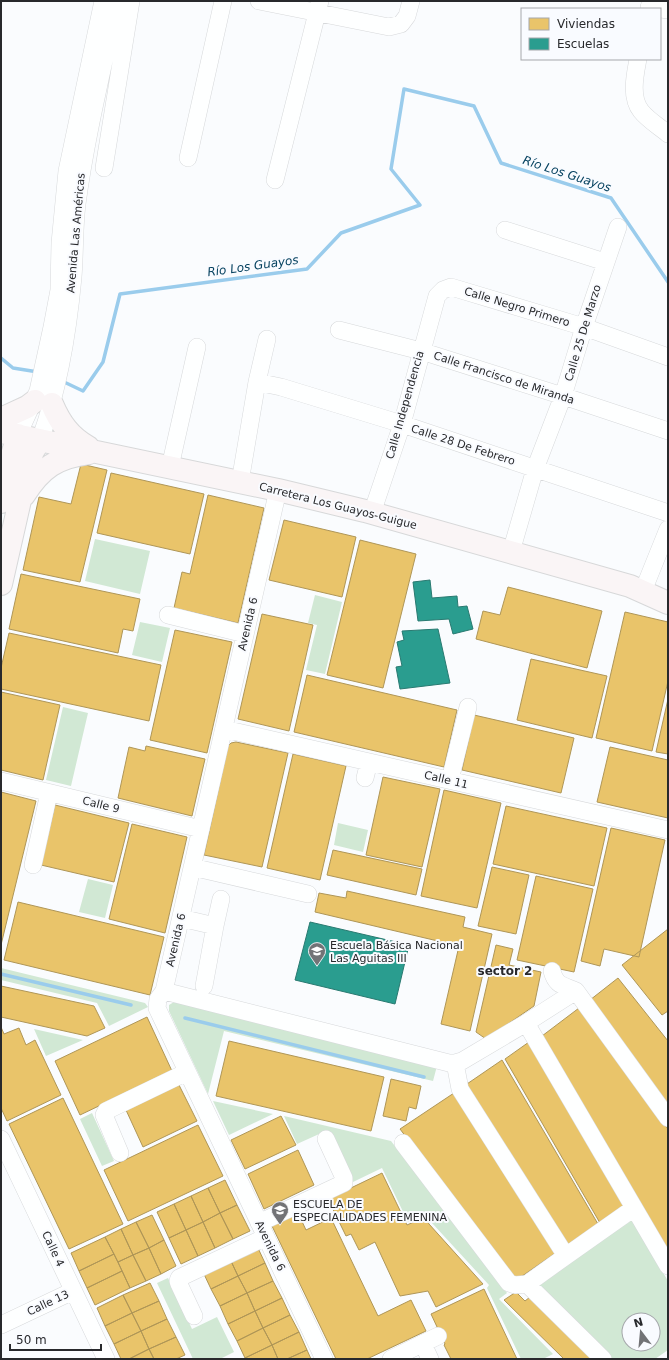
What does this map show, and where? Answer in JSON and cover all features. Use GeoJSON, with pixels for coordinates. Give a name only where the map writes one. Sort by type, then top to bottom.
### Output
{"type":"FeatureCollection","features":[{"type":"Feature","properties":{"kind":"main road"},"geometry":{"type":"LineString","coordinates":[[1,419],[45,397],[66,430],[75,439],[98,452]]}},
{"type":"Feature","properties":{"kind":"main road"},"geometry":{"type":"LineString","coordinates":[[1,584],[8,498],[10,433]]}},
{"type":"Feature","properties":{"kind":"main road","name":"Carretera Los Guayos-Guigue"},"geometry":{"type":"LineString","coordinates":[[10,433],[278,490],[372,513],[630,586],[668,603]]}},
{"type":"Feature","properties":{"kind":"main road"},"geometry":{"type":"LineString","coordinates":[[8,498],[40,440]]}},
{"type":"Feature","properties":{"kind":"main road"},"geometry":{"type":"LineString","coordinates":[[8,498],[31,484],[41,472],[53,463],[67,457],[98,452]]}},
{"type":"Feature","properties":{"kind":"main road"},"geometry":{"type":"LineString","coordinates":[[1,462],[8,498]]}},
{"type":"Feature","properties":{"kind":"street","name":"Avenida Las Américas"},"geometry":{"type":"LineString","coordinates":[[59,328],[60,243],[66,171],[103,1]]}},
{"type":"Feature","properties":{"kind":"street","name":"Avenida Las Américas"},"geometry":{"type":"LineString","coordinates":[[40,440],[45,397],[59,328],[73,276],[77,206],[84,158],[117,1]]}},
{"type":"Feature","properties":{"kind":"street"},"geometry":{"type":"LineString","coordinates":[[104,168],[131,1]]}},
{"type":"Feature","properties":{"kind":"street"},"geometry":{"type":"LineString","coordinates":[[188,158],[223,1]]}},
{"type":"Feature","properties":{"kind":"street"},"geometry":{"type":"LineString","coordinates":[[259,1],[319,7],[389,27],[402,24],[408,16],[411,1]]}},
{"type":"Feature","properties":{"kind":"street"},"geometry":{"type":"LineString","coordinates":[[275,180],[319,7]]}},
{"type":"Feature","properties":{"kind":"street"},"geometry":{"type":"LineString","coordinates":[[638,60],[635,76],[635,96],[641,111],[668,134]]}},
{"type":"Feature","properties":{"kind":"street","name":"Calle 25 De Marzo"},"geometry":{"type":"LineString","coordinates":[[511,552],[535,469],[563,396],[605,262],[618,227]]}},
{"type":"Feature","properties":{"kind":"street"},"geometry":{"type":"LineString","coordinates":[[505,230],[605,262]]}},
{"type":"Feature","properties":{"kind":"street","name":"Calle Negro Primero"},"geometry":{"type":"LineString","coordinates":[[437,296],[443,290],[451,287],[584,327],[668,357]]}},
{"type":"Feature","properties":{"kind":"street","name":"Calle Independencia"},"geometry":{"type":"LineString","coordinates":[[372,513],[402,424],[437,296]]}},
{"type":"Feature","properties":{"kind":"street","name":"Calle Francisco de Miranda"},"geometry":{"type":"LineString","coordinates":[[339,330],[421,351],[668,431]]}},
{"type":"Feature","properties":{"kind":"street"},"geometry":{"type":"LineString","coordinates":[[240,482],[257,382],[267,339]]}},
{"type":"Feature","properties":{"kind":"street"},"geometry":{"type":"LineString","coordinates":[[170,467],[197,347]]}},
{"type":"Feature","properties":{"kind":"street","name":"Calle 28 De Febrero"},"geometry":{"type":"LineString","coordinates":[[257,382],[281,387],[402,424],[668,513]]}},
{"type":"Feature","properties":{"kind":"street","name":"Avenida Las Américas"},"geometry":{"type":"LineString","coordinates":[[10,433],[45,397]]}},
{"type":"Feature","properties":{"kind":"street","name":"Avenida 6"},"geometry":{"type":"LineString","coordinates":[[278,490],[258,597],[245,634],[164,991],[158,999],[156,1008],[324,1359]]}},
{"type":"Feature","properties":{"kind":"street"},"geometry":{"type":"LineString","coordinates":[[643,592],[668,529]]}},
{"type":"Feature","properties":{"kind":"street"},"geometry":{"type":"LineString","coordinates":[[168,615],[245,634]]}},
{"type":"Feature","properties":{"kind":"street"},"geometry":{"type":"LineString","coordinates":[[450,780],[468,707]]}},
{"type":"Feature","properties":{"kind":"street","name":"Calle 11"},"geometry":{"type":"LineString","coordinates":[[224,729],[367,770],[450,780],[575,803],[668,830]]}},
{"type":"Feature","properties":{"kind":"street","name":"Calle 9"},"geometry":{"type":"LineString","coordinates":[[1,781],[49,793],[81,794],[201,829]]}},
{"type":"Feature","properties":{"kind":"street"},"geometry":{"type":"LineString","coordinates":[[33,866],[49,793]]}},
{"type":"Feature","properties":{"kind":"street"},"geometry":{"type":"LineString","coordinates":[[192,867],[308,894]]}},
{"type":"Feature","properties":{"kind":"street"},"geometry":{"type":"LineString","coordinates":[[204,986],[221,899]]}},
{"type":"Feature","properties":{"kind":"street"},"geometry":{"type":"LineString","coordinates":[[181,918],[215,926]]}},
{"type":"Feature","properties":{"kind":"street"},"geometry":{"type":"LineString","coordinates":[[552,971],[554,980],[576,991],[668,1118]]}},
{"type":"Feature","properties":{"kind":"street"},"geometry":{"type":"LineString","coordinates":[[164,991],[455,1063],[462,1061],[526,1023],[576,991]]}},
{"type":"Feature","properties":{"kind":"street"},"geometry":{"type":"LineString","coordinates":[[526,1023],[668,1266]]}},
{"type":"Feature","properties":{"kind":"street"},"geometry":{"type":"LineString","coordinates":[[455,1063],[460,1089],[566,1256]]}},
{"type":"Feature","properties":{"kind":"street"},"geometry":{"type":"LineString","coordinates":[[120,1153],[104,1115],[106,1111],[187,1072]]}},
{"type":"Feature","properties":{"kind":"street","name":"Calle 4"},"geometry":{"type":"LineString","coordinates":[[1,1139],[106,1359]]}},
{"type":"Feature","properties":{"kind":"street"},"geometry":{"type":"LineString","coordinates":[[194,1316],[179,1284],[179,1278],[344,1183],[344,1178],[326,1139]]}},
{"type":"Feature","properties":{"kind":"street"},"geometry":{"type":"LineString","coordinates":[[404,1143],[509,1283],[516,1285],[527,1284],[634,1208]]}},
{"type":"Feature","properties":{"kind":"street"},"geometry":{"type":"LineString","coordinates":[[527,1284],[603,1359]]}},
{"type":"Feature","properties":{"kind":"street","name":"Calle 13"},"geometry":{"type":"LineString","coordinates":[[1,1325],[73,1291]]}},
{"type":"Feature","properties":{"kind":"street"},"geometry":{"type":"LineString","coordinates":[[391,1359],[438,1336]]}},
{"type":"Feature","properties":{"kind":"street"},"geometry":{"type":"LineString","coordinates":[[423,1344],[430,1359]]}},
{"type":"Feature","properties":{"kind":"green space"},"geometry":{"type":"Polygon","coordinates":[[[95,539],[150,551],[140,594],[85,581],[95,539]]]}},
{"type":"Feature","properties":{"kind":"green space"},"geometry":{"type":"Polygon","coordinates":[[[315,595],[342,602],[325,674],[306,670],[317,625],[308,623],[315,595]]]}},
{"type":"Feature","properties":{"kind":"green space"},"geometry":{"type":"Polygon","coordinates":[[[140,622],[170,628],[162,662],[132,655],[140,622]]]}},
{"type":"Feature","properties":{"kind":"green space"},"geometry":{"type":"Polygon","coordinates":[[[63,707],[88,713],[71,786],[46,780],[63,707]]]}},
{"type":"Feature","properties":{"kind":"green space"},"geometry":{"type":"Polygon","coordinates":[[[338,823],[368,830],[363,852],[334,845],[338,823]]]}},
{"type":"Feature","properties":{"kind":"green space"},"geometry":{"type":"Polygon","coordinates":[[[88,879],[113,885],[105,918],[79,912],[88,879]]]}},
{"type":"Feature","properties":{"kind":"green space"},"geometry":{"type":"Polygon","coordinates":[[[1,968],[145,1003],[148,1007],[109,1026],[97,1003],[1,980],[1,968]]]}},
{"type":"Feature","properties":{"kind":"green space"},"geometry":{"type":"Polygon","coordinates":[[[174,1002],[437,1066],[433,1081],[224,1031],[208,1094],[169,1011],[169,1005],[174,1002]]]}},
{"type":"Feature","properties":{"kind":"green space"},"geometry":{"type":"Polygon","coordinates":[[[34,1029],[83,1040],[46,1056],[34,1029]]]}},
{"type":"Feature","properties":{"kind":"green space"},"geometry":{"type":"Polygon","coordinates":[[[213,1101],[273,1114],[229,1135],[213,1101]]]}},
{"type":"Feature","properties":{"kind":"green space"},"geometry":{"type":"Polygon","coordinates":[[[92,1113],[114,1161],[102,1166],[80,1119],[92,1113]]]}},
{"type":"Feature","properties":{"kind":"green space"},"geometry":{"type":"Polygon","coordinates":[[[284,1116],[391,1141],[507,1293],[499,1299],[553,1354],[543,1359],[521,1359],[487,1288],[489,1285],[432,1223],[427,1212],[408,1222],[382,1168],[353,1182],[328,1130],[297,1144],[284,1116]]]}},
{"type":"Feature","properties":{"kind":"green space"},"geometry":{"type":"Polygon","coordinates":[[[632,1220],[668,1281],[668,1350],[655,1359],[613,1359],[538,1284],[632,1220]]]}},
{"type":"Feature","properties":{"kind":"green space"},"geometry":{"type":"Polygon","coordinates":[[[168,1278],[192,1329],[217,1317],[234,1352],[220,1359],[193,1359],[157,1283],[168,1278]]]}},
{"type":"Feature","properties":{"kind":"building: Viviendas"},"geometry":{"type":"Polygon","coordinates":[[[81,464],[107,470],[80,582],[23,570],[39,497],[71,504],[81,464]]]}},
{"type":"Feature","properties":{"kind":"building: Viviendas"},"geometry":{"type":"Polygon","coordinates":[[[111,473],[204,494],[190,554],[97,533],[111,473]]]}},
{"type":"Feature","properties":{"kind":"building: Viviendas"},"geometry":{"type":"Polygon","coordinates":[[[208,495],[264,508],[238,623],[174,608],[182,572],[190,574],[208,495]]]}},
{"type":"Feature","properties":{"kind":"building: Viviendas"},"geometry":{"type":"Polygon","coordinates":[[[284,520],[356,537],[342,597],[269,580],[284,520]]]}},
{"type":"Feature","properties":{"kind":"building: Viviendas"},"geometry":{"type":"Polygon","coordinates":[[[360,540],[416,554],[383,688],[327,675],[360,540]]]}},
{"type":"Feature","properties":{"kind":"building: Viviendas"},"geometry":{"type":"Polygon","coordinates":[[[21,574],[140,599],[133,631],[123,629],[118,653],[9,629],[21,574]]]}},
{"type":"Feature","properties":{"kind":"building: Viviendas"},"geometry":{"type":"Polygon","coordinates":[[[508,587],[602,611],[587,668],[476,639],[483,611],[500,615],[508,587]]]}},
{"type":"Feature","properties":{"kind":"building: Viviendas"},"geometry":{"type":"Polygon","coordinates":[[[625,612],[668,622],[668,681],[652,751],[596,738],[625,612]]]}},
{"type":"Feature","properties":{"kind":"building: Viviendas"},"geometry":{"type":"Polygon","coordinates":[[[262,614],[313,625],[289,731],[238,719],[262,614]]]}},
{"type":"Feature","properties":{"kind":"building: Viviendas"},"geometry":{"type":"Polygon","coordinates":[[[175,630],[232,642],[207,753],[150,740],[175,630]]]}},
{"type":"Feature","properties":{"kind":"building: Viviendas"},"geometry":{"type":"Polygon","coordinates":[[[9,633],[161,665],[149,721],[1,689],[1,668],[9,633]]]}},
{"type":"Feature","properties":{"kind":"building: Viviendas"},"geometry":{"type":"Polygon","coordinates":[[[531,659],[607,676],[592,738],[517,720],[531,659]]]}},
{"type":"Feature","properties":{"kind":"building: Viviendas"},"geometry":{"type":"Polygon","coordinates":[[[307,675],[457,710],[444,767],[294,732],[307,675]]]}},
{"type":"Feature","properties":{"kind":"building: Viviendas"},"geometry":{"type":"Polygon","coordinates":[[[1,692],[60,705],[43,780],[1,770],[1,692]]]}},
{"type":"Feature","properties":{"kind":"building: Viviendas"},"geometry":{"type":"Polygon","coordinates":[[[668,699],[668,754],[656,752],[668,699]]]}},
{"type":"Feature","properties":{"kind":"building: Viviendas"},"geometry":{"type":"Polygon","coordinates":[[[474,715],[574,738],[561,793],[462,770],[474,715]]]}},
{"type":"Feature","properties":{"kind":"building: Viviendas"},"geometry":{"type":"Polygon","coordinates":[[[236,742],[288,753],[262,867],[204,855],[228,746],[231,743],[236,742]]]}},
{"type":"Feature","properties":{"kind":"building: Viviendas"},"geometry":{"type":"Polygon","coordinates":[[[146,746],[205,759],[192,816],[118,798],[129,747],[145,751],[146,746]]]}},
{"type":"Feature","properties":{"kind":"building: Viviendas"},"geometry":{"type":"Polygon","coordinates":[[[610,747],[668,760],[668,818],[597,802],[610,747]]]}},
{"type":"Feature","properties":{"kind":"building: Viviendas"},"geometry":{"type":"Polygon","coordinates":[[[293,754],[346,766],[320,880],[267,868],[293,754]]]}},
{"type":"Feature","properties":{"kind":"building: Viviendas"},"geometry":{"type":"Polygon","coordinates":[[[383,777],[440,789],[422,867],[366,855],[383,777]]]}},
{"type":"Feature","properties":{"kind":"building: Viviendas"},"geometry":{"type":"Polygon","coordinates":[[[444,790],[501,803],[477,908],[421,896],[444,790]]]}},
{"type":"Feature","properties":{"kind":"building: Viviendas"},"geometry":{"type":"Polygon","coordinates":[[[1,792],[36,801],[1,945],[1,792]]]}},
{"type":"Feature","properties":{"kind":"building: Viviendas"},"geometry":{"type":"Polygon","coordinates":[[[55,805],[129,823],[114,882],[41,865],[55,805]]]}},
{"type":"Feature","properties":{"kind":"building: Viviendas"},"geometry":{"type":"Polygon","coordinates":[[[506,806],[607,828],[594,886],[493,864],[506,806]]]}},
{"type":"Feature","properties":{"kind":"building: Viviendas"},"geometry":{"type":"Polygon","coordinates":[[[132,824],[187,837],[165,933],[109,919],[132,824]]]}},
{"type":"Feature","properties":{"kind":"building: Viviendas"},"geometry":{"type":"Polygon","coordinates":[[[611,828],[665,840],[639,957],[604,949],[600,966],[581,961],[611,828]]]}},
{"type":"Feature","properties":{"kind":"building: Viviendas"},"geometry":{"type":"Polygon","coordinates":[[[333,850],[422,869],[416,895],[327,875],[333,850]]]}},
{"type":"Feature","properties":{"kind":"building: Viviendas"},"geometry":{"type":"Polygon","coordinates":[[[492,867],[529,875],[516,934],[478,926],[492,867]]]}},
{"type":"Feature","properties":{"kind":"building: Viviendas"},"geometry":{"type":"Polygon","coordinates":[[[536,876],[593,889],[574,972],[517,960],[536,876]]]}},
{"type":"Feature","properties":{"kind":"building: Viviendas"},"geometry":{"type":"Polygon","coordinates":[[[347,891],[465,917],[463,927],[492,934],[470,1031],[441,1024],[459,946],[315,912],[319,893],[346,898],[347,891]]]}},
{"type":"Feature","properties":{"kind":"building: Viviendas"},"geometry":{"type":"Polygon","coordinates":[[[18,902],[164,937],[150,995],[4,960],[18,902]]]}},
{"type":"Feature","properties":{"kind":"building: Viviendas"},"geometry":{"type":"Polygon","coordinates":[[[668,929],[668,1011],[662,1015],[622,965],[668,929]]]}},
{"type":"Feature","properties":{"kind":"building: Viviendas"},"geometry":{"type":"Polygon","coordinates":[[[496,945],[513,949],[509,965],[541,972],[534,1006],[486,1039],[476,1032],[496,945]]]}},
{"type":"Feature","properties":{"kind":"building: Viviendas"},"geometry":{"type":"Polygon","coordinates":[[[618,978],[668,1041],[668,1107],[590,1000],[618,978]]]}},
{"type":"Feature","properties":{"kind":"building: Viviendas"},"geometry":{"type":"Polygon","coordinates":[[[1,986],[94,1006],[105,1028],[87,1036],[1,1017],[1,986]]]}},
{"type":"Feature","properties":{"kind":"building: Viviendas"},"geometry":{"type":"Polygon","coordinates":[[[579,1008],[668,1129],[668,1252],[542,1036],[579,1008]]]}},
{"type":"Feature","properties":{"kind":"building: Viviendas"},"geometry":{"type":"Polygon","coordinates":[[[147,1017],[172,1071],[80,1115],[55,1061],[147,1017]]]}},
{"type":"Feature","properties":{"kind":"building: Viviendas"},"geometry":{"type":"Polygon","coordinates":[[[1,1027],[4,1034],[19,1028],[26,1045],[35,1040],[61,1095],[7,1121],[1,1108],[1,1027]]]}},
{"type":"Feature","properties":{"kind":"building: Viviendas"},"geometry":{"type":"Polygon","coordinates":[[[229,1041],[384,1077],[371,1131],[216,1096],[229,1041]]]}},
{"type":"Feature","properties":{"kind":"building: Viviendas"},"geometry":{"type":"Polygon","coordinates":[[[529,1042],[625,1206],[600,1223],[505,1059],[529,1042]]]}},
{"type":"Feature","properties":{"kind":"building: Viviendas"},"geometry":{"type":"Polygon","coordinates":[[[502,1060],[598,1224],[567,1245],[464,1086],[502,1060]]]}},
{"type":"Feature","properties":{"kind":"building: Viviendas"},"geometry":{"type":"Polygon","coordinates":[[[391,1079],[421,1086],[416,1109],[409,1107],[406,1121],[383,1116],[391,1079]]]}},
{"type":"Feature","properties":{"kind":"building: Viviendas"},"geometry":{"type":"Polygon","coordinates":[[[179,1085],[197,1121],[143,1147],[126,1110],[179,1085]]]}},
{"type":"Feature","properties":{"kind":"building: Viviendas"},"geometry":{"type":"Polygon","coordinates":[[[454,1093],[557,1252],[515,1281],[400,1129],[454,1093]]]}},
{"type":"Feature","properties":{"kind":"building: Viviendas"},"geometry":{"type":"Polygon","coordinates":[[[63,1098],[123,1224],[69,1249],[9,1124],[63,1098]]]}},
{"type":"Feature","properties":{"kind":"building: Viviendas"},"geometry":{"type":"Polygon","coordinates":[[[281,1116],[296,1145],[245,1169],[231,1140],[281,1116]]]}},
{"type":"Feature","properties":{"kind":"building: Viviendas"},"geometry":{"type":"Polygon","coordinates":[[[198,1125],[223,1176],[128,1221],[104,1170],[198,1125]]]}},
{"type":"Feature","properties":{"kind":"building: Viviendas"},"geometry":{"type":"Polygon","coordinates":[[[298,1150],[314,1185],[264,1209],[248,1174],[298,1150]]]}},
{"type":"Feature","properties":{"kind":"building: Viviendas"},"geometry":{"type":"Polygon","coordinates":[[[382,1173],[407,1225],[425,1217],[429,1224],[483,1284],[436,1307],[428,1291],[400,1296],[375,1242],[359,1250],[351,1234],[346,1236],[328,1199],[382,1173]]]}},
{"type":"Feature","properties":{"kind":"building: Viviendas"},"geometry":{"type":"Polygon","coordinates":[[[225,1180],[237,1205],[220,1213],[208,1188],[225,1180]]]}},
{"type":"Feature","properties":{"kind":"building: Viviendas"},"geometry":{"type":"Polygon","coordinates":[[[208,1188],[220,1213],[203,1222],[191,1196],[208,1188]]]}},
{"type":"Feature","properties":{"kind":"building: Viviendas"},"geometry":{"type":"Polygon","coordinates":[[[191,1196],[203,1222],[186,1230],[174,1204],[191,1196]]]}},
{"type":"Feature","properties":{"kind":"building: Viviendas"},"geometry":{"type":"Polygon","coordinates":[[[174,1204],[186,1230],[169,1238],[157,1212],[174,1204]]]}},
{"type":"Feature","properties":{"kind":"building: Viviendas"},"geometry":{"type":"Polygon","coordinates":[[[237,1205],[250,1231],[233,1239],[220,1213],[237,1205]]]}},
{"type":"Feature","properties":{"kind":"building: Viviendas"},"geometry":{"type":"Polygon","coordinates":[[[220,1213],[233,1239],[215,1248],[203,1222],[220,1213]]]}},
{"type":"Feature","properties":{"kind":"building: Viviendas"},"geometry":{"type":"Polygon","coordinates":[[[298,1213],[306,1230],[331,1218],[378,1316],[411,1300],[426,1331],[367,1359],[336,1359],[272,1226],[298,1213]]]}},
{"type":"Feature","properties":{"kind":"building: Viviendas"},"geometry":{"type":"Polygon","coordinates":[[[152,1215],[164,1240],[149,1248],[136,1222],[152,1215]]]}},
{"type":"Feature","properties":{"kind":"building: Viviendas"},"geometry":{"type":"Polygon","coordinates":[[[136,1222],[149,1248],[133,1255],[121,1229],[136,1222]]]}},
{"type":"Feature","properties":{"kind":"building: Viviendas"},"geometry":{"type":"Polygon","coordinates":[[[203,1222],[215,1248],[198,1256],[186,1230],[203,1222]]]}},
{"type":"Feature","properties":{"kind":"building: Viviendas"},"geometry":{"type":"Polygon","coordinates":[[[121,1229],[133,1255],[118,1262],[105,1237],[121,1229]]]}},
{"type":"Feature","properties":{"kind":"building: Viviendas"},"geometry":{"type":"Polygon","coordinates":[[[186,1230],[198,1256],[181,1264],[169,1238],[186,1230]]]}},
{"type":"Feature","properties":{"kind":"building: Viviendas"},"geometry":{"type":"Polygon","coordinates":[[[105,1237],[114,1254],[79,1271],[71,1253],[105,1237]]]}},
{"type":"Feature","properties":{"kind":"building: Viviendas"},"geometry":{"type":"Polygon","coordinates":[[[164,1240],[176,1266],[161,1274],[149,1248],[164,1240]]]}},
{"type":"Feature","properties":{"kind":"building: Viviendas"},"geometry":{"type":"Polygon","coordinates":[[[257,1246],[265,1263],[238,1276],[230,1259],[257,1246]]]}},
{"type":"Feature","properties":{"kind":"building: Viviendas"},"geometry":{"type":"Polygon","coordinates":[[[149,1248],[161,1274],[146,1281],[133,1255],[149,1248]]]}},
{"type":"Feature","properties":{"kind":"building: Viviendas"},"geometry":{"type":"Polygon","coordinates":[[[114,1254],[122,1271],[87,1288],[79,1271],[114,1254]]]}},
{"type":"Feature","properties":{"kind":"building: Viviendas"},"geometry":{"type":"Polygon","coordinates":[[[133,1255],[146,1281],[130,1288],[118,1262],[133,1255]]]}},
{"type":"Feature","properties":{"kind":"building: Viviendas"},"geometry":{"type":"Polygon","coordinates":[[[230,1259],[238,1276],[211,1289],[203,1272],[230,1259]]]}},
{"type":"Feature","properties":{"kind":"building: Viviendas"},"geometry":{"type":"Polygon","coordinates":[[[265,1263],[273,1281],[247,1293],[238,1276],[265,1263]]]}},
{"type":"Feature","properties":{"kind":"building: Viviendas"},"geometry":{"type":"Polygon","coordinates":[[[122,1271],[130,1288],[95,1305],[87,1288],[122,1271]]]}},
{"type":"Feature","properties":{"kind":"building: Viviendas"},"geometry":{"type":"Polygon","coordinates":[[[238,1276],[247,1293],[220,1306],[211,1289],[238,1276]]]}},
{"type":"Feature","properties":{"kind":"building: Viviendas"},"geometry":{"type":"Polygon","coordinates":[[[273,1281],[282,1298],[255,1311],[247,1293],[273,1281]]]}},
{"type":"Feature","properties":{"kind":"building: Viviendas"},"geometry":{"type":"Polygon","coordinates":[[[150,1283],[159,1301],[132,1313],[123,1295],[150,1283]]]}},
{"type":"Feature","properties":{"kind":"building: Viviendas"},"geometry":{"type":"Polygon","coordinates":[[[484,1289],[517,1359],[451,1359],[431,1314],[484,1289]]]}},
{"type":"Feature","properties":{"kind":"building: Viviendas"},"geometry":{"type":"Polygon","coordinates":[[[516,1292],[525,1301],[530,1297],[593,1359],[564,1359],[504,1300],[516,1292]]]}},
{"type":"Feature","properties":{"kind":"building: Viviendas"},"geometry":{"type":"Polygon","coordinates":[[[247,1293],[255,1311],[228,1324],[220,1306],[247,1293]]]}},
{"type":"Feature","properties":{"kind":"building: Viviendas"},"geometry":{"type":"Polygon","coordinates":[[[123,1295],[132,1313],[105,1326],[97,1308],[123,1295]]]}},
{"type":"Feature","properties":{"kind":"building: Viviendas"},"geometry":{"type":"Polygon","coordinates":[[[282,1298],[290,1315],[263,1328],[255,1311],[282,1298]]]}},
{"type":"Feature","properties":{"kind":"building: Viviendas"},"geometry":{"type":"Polygon","coordinates":[[[159,1301],[167,1319],[141,1331],[132,1313],[159,1301]]]}},
{"type":"Feature","properties":{"kind":"building: Viviendas"},"geometry":{"type":"Polygon","coordinates":[[[255,1311],[263,1328],[237,1341],[228,1324],[255,1311]]]}},
{"type":"Feature","properties":{"kind":"building: Viviendas"},"geometry":{"type":"Polygon","coordinates":[[[132,1313],[141,1331],[114,1344],[105,1326],[132,1313]]]}},
{"type":"Feature","properties":{"kind":"building: Viviendas"},"geometry":{"type":"Polygon","coordinates":[[[290,1315],[299,1332],[272,1345],[263,1328],[290,1315]]]}},
{"type":"Feature","properties":{"kind":"building: Viviendas"},"geometry":{"type":"Polygon","coordinates":[[[167,1319],[176,1337],[149,1349],[141,1331],[167,1319]]]}},
{"type":"Feature","properties":{"kind":"building: Viviendas"},"geometry":{"type":"Polygon","coordinates":[[[263,1328],[272,1345],[245,1358],[237,1341],[263,1328]]]}},
{"type":"Feature","properties":{"kind":"building: Viviendas"},"geometry":{"type":"Polygon","coordinates":[[[141,1331],[149,1349],[129,1359],[121,1359],[114,1344],[141,1331]]]}},
{"type":"Feature","properties":{"kind":"building: Viviendas"},"geometry":{"type":"Polygon","coordinates":[[[299,1332],[307,1350],[287,1359],[278,1359],[272,1345],[299,1332]]]}},
{"type":"Feature","properties":{"kind":"building: Viviendas"},"geometry":{"type":"Polygon","coordinates":[[[176,1337],[185,1355],[176,1359],[154,1359],[149,1349],[176,1337]]]}},
{"type":"Feature","properties":{"kind":"building: Viviendas"},"geometry":{"type":"Polygon","coordinates":[[[272,1345],[278,1359],[245,1359],[245,1358],[272,1345]]]}},
{"type":"Feature","properties":{"kind":"building: Viviendas"},"geometry":{"type":"Polygon","coordinates":[[[149,1349],[154,1359],[129,1359],[149,1349]]]}},
{"type":"Feature","properties":{"kind":"building: Viviendas"},"geometry":{"type":"Polygon","coordinates":[[[307,1350],[311,1359],[287,1359],[307,1350]]]}},
{"type":"Feature","properties":{"kind":"building: Escuelas"},"geometry":{"type":"Polygon","coordinates":[[[430,580],[432,598],[457,596],[458,607],[467,606],[473,629],[453,634],[449,619],[418,621],[413,582],[430,580]]]}},
{"type":"Feature","properties":{"kind":"building: Escuelas"},"geometry":{"type":"Polygon","coordinates":[[[438,629],[450,683],[400,689],[396,667],[402,666],[397,642],[404,640],[402,631],[438,629]]]}},
{"type":"Feature","properties":{"kind":"building: Escuelas"},"geometry":{"type":"Polygon","coordinates":[[[310,922],[409,945],[395,1004],[295,980],[310,922]]]}},
{"type":"Feature","properties":{"kind":"waterway","name":"Río Los Guayos"},"geometry":{"type":"LineString","coordinates":[[62,381],[83,391],[103,362],[120,294],[307,269],[341,233],[420,205],[391,169],[404,89],[474,106],[501,163],[611,198],[668,282]]}},
{"type":"Feature","properties":{"kind":"waterway","name":"Río Los Guayos"},"geometry":{"type":"LineString","coordinates":[[1,358],[13,368],[38,372]]}},
{"type":"Feature","properties":{"kind":"waterway"},"geometry":{"type":"LineString","coordinates":[[1,974],[131,1005]]}},
{"type":"Feature","properties":{"kind":"waterway"},"geometry":{"type":"LineString","coordinates":[[185,1018],[424,1077]]}},
{"type":"Feature","properties":{"kind":"place","name":"Escuela Básica Nacional Las Aguitas III"},"geometry":{"type":"Point","coordinates":[317,966]}},
{"type":"Feature","properties":{"kind":"place","name":"ESCUELA DE ESPECIALIDADES FEMENINA"},"geometry":{"type":"Point","coordinates":[280,1225]}},
{"type":"Feature","properties":{"kind":"district","name":"sector 2"},"geometry":{"type":"Point","coordinates":[505,971]}}]}
